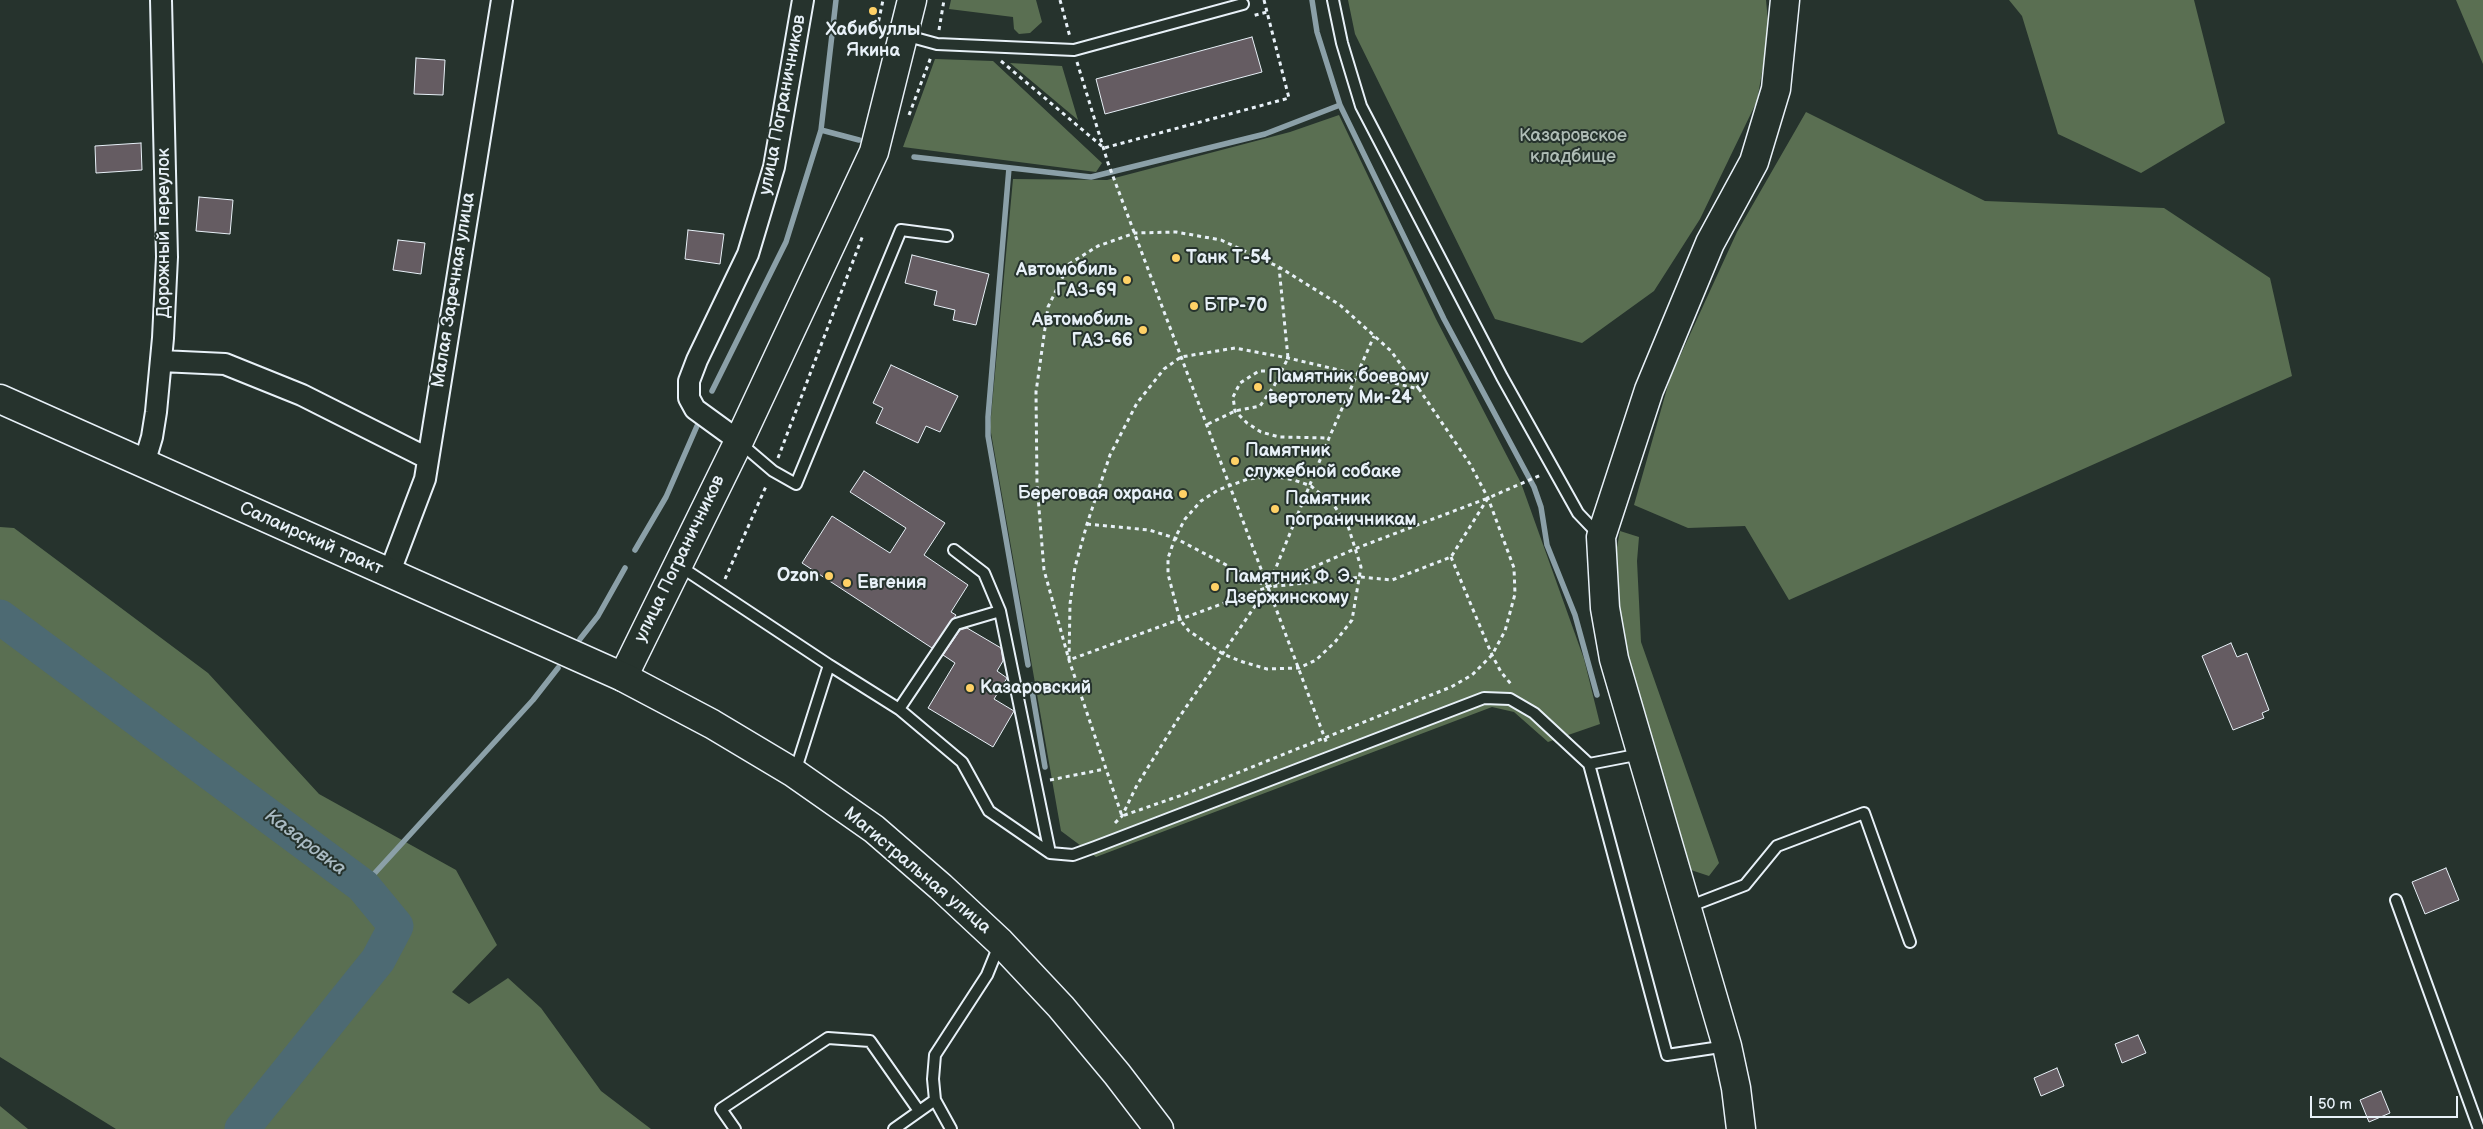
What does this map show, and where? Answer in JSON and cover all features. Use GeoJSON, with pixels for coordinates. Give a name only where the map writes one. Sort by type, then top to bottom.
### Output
{"type":"FeatureCollection","features":[{"type":"Feature","properties":{"kind":"street","name":"Дорожный переулок"},"geometry":{"type":"LineString","coordinates":[[144,464],[152,437],[161,361],[167,257],[161,0]]}},
{"type":"Feature","properties":{"kind":"street","name":"Малая Заречная улица"},"geometry":{"type":"LineString","coordinates":[[389,574],[425,479],[502,0]]}},
{"type":"Feature","properties":{"kind":"street","name":"улица Пограничников"},"geometry":{"type":"LineString","coordinates":[[739,441],[695,409],[689,398],[689,381],[697,360],[748,254],[774,167],[803,0]]}},
{"type":"Feature","properties":{"kind":"street","name":"улица Пограничников"},"geometry":{"type":"LineString","coordinates":[[623,676],[739,441],[874,152],[912,0]]}},
{"type":"Feature","properties":{"kind":"street"},"geometry":{"type":"LineString","coordinates":[[1741,1129],[1736,1088],[1727,1046],[1614,659],[1605,608],[1601,537],[1649,390],[1710,243],[1754,162],[1776,89],[1785,0]]}},
{"type":"Feature","properties":{"kind":"street"},"geometry":{"type":"LineString","coordinates":[[161,361],[225,364],[302,395],[427,458]]}},
{"type":"Feature","properties":{"kind":"street","name":"Салаирский тракт"},"geometry":{"type":"LineString","coordinates":[[0,399],[389,574],[623,676]]}},
{"type":"Feature","properties":{"kind":"street","name":"Магистральная улица"},"geometry":{"type":"LineString","coordinates":[[623,676],[712,724],[794,774],[874,829],[1000,942],[1061,1007],[1117,1074],[1159,1129]]}},
{"type":"Feature","properties":{"kind":"lane"},"geometry":{"type":"LineString","coordinates":[[1333,0],[1342,44],[1361,106],[1502,377],[1578,513],[1601,537]]}},
{"type":"Feature","properties":{"kind":"lane"},"geometry":{"type":"LineString","coordinates":[[903,35],[936,44],[1074,50],[1243,4]]}},
{"type":"Feature","properties":{"kind":"lane","name":"улица Пограничников"},"geometry":{"type":"LineString","coordinates":[[739,441],[773,471],[796,484],[901,230],[947,236]]}},
{"type":"Feature","properties":{"kind":"lane"},"geometry":{"type":"LineString","coordinates":[[954,550],[984,572],[1000,611],[1050,853]]}},
{"type":"Feature","properties":{"kind":"lane"},"geometry":{"type":"LineString","coordinates":[[677,564],[719,594],[899,709],[962,762],[989,811],[1050,853],[1073,854],[1095,847],[1484,698],[1510,699],[1534,713],[1589,764],[1667,1055],[1727,1046]]}},
{"type":"Feature","properties":{"kind":"lane"},"geometry":{"type":"LineString","coordinates":[[899,709],[956,624],[1000,611]]}},
{"type":"Feature","properties":{"kind":"lane"},"geometry":{"type":"LineString","coordinates":[[794,774],[828,665]]}},
{"type":"Feature","properties":{"kind":"lane"},"geometry":{"type":"LineString","coordinates":[[1589,764],[1642,754]]}},
{"type":"Feature","properties":{"kind":"lane"},"geometry":{"type":"LineString","coordinates":[[1687,908],[1745,885],[1777,846],[1864,813],[1910,942]]}},
{"type":"Feature","properties":{"kind":"lane"},"geometry":{"type":"LineString","coordinates":[[2396,900],[2480,1129]]}},
{"type":"Feature","properties":{"kind":"lane"},"geometry":{"type":"LineString","coordinates":[[951,1129],[935,1100],[933,1080],[935,1055],[987,975],[1000,942]]}},
{"type":"Feature","properties":{"kind":"lane"},"geometry":{"type":"LineString","coordinates":[[735,1129],[721,1109],[828,1038],[870,1041],[918,1111]]}},
{"type":"Feature","properties":{"kind":"lane"},"geometry":{"type":"LineString","coordinates":[[894,1129],[935,1100]]}},
{"type":"Feature","properties":{"kind":"path"},"geometry":{"type":"LineString","coordinates":[[877,29],[883,0]]}},
{"type":"Feature","properties":{"kind":"path"},"geometry":{"type":"LineString","coordinates":[[907,119],[936,44],[944,0]]}},
{"type":"Feature","properties":{"kind":"path"},"geometry":{"type":"LineString","coordinates":[[1060,0],[1108,163],[1332,756]]}},
{"type":"Feature","properties":{"kind":"path"},"geometry":{"type":"LineString","coordinates":[[1104,148],[1289,98],[1264,0]]}},
{"type":"Feature","properties":{"kind":"path"},"geometry":{"type":"LineString","coordinates":[[1248,16],[1267,12]]}},
{"type":"Feature","properties":{"kind":"path"},"geometry":{"type":"LineString","coordinates":[[1005,58],[996,58],[1104,148]]}},
{"type":"Feature","properties":{"kind":"path"},"geometry":{"type":"LineString","coordinates":[[1068,61],[1087,59]]}},
{"type":"Feature","properties":{"kind":"path"},"geometry":{"type":"LineString","coordinates":[[719,594],[773,471],[865,230]]}},
{"type":"Feature","properties":{"kind":"path"},"geometry":{"type":"LineString","coordinates":[[1176,232],[1221,240],[1279,267],[1340,305],[1391,351],[1470,464],[1488,498],[1514,568],[1515,594],[1505,632],[1492,655],[1472,675],[1451,687],[1325,736],[1185,794],[1122,816],[1069,660],[1044,570],[1037,484],[1036,392],[1048,307],[1069,264],[1098,246],[1135,233],[1176,232]]}},
{"type":"Feature","properties":{"kind":"path"},"geometry":{"type":"LineString","coordinates":[[1208,424],[1235,412],[1260,406],[1288,358],[1279,267]]}},
{"type":"Feature","properties":{"kind":"path"},"geometry":{"type":"LineString","coordinates":[[1109,828],[1122,816],[1137,784],[1168,735],[1268,587],[1311,486],[1329,438],[1374,336]]}},
{"type":"Feature","properties":{"kind":"path"},"geometry":{"type":"LineString","coordinates":[[1069,660],[1070,604],[1075,568],[1087,524],[1110,455],[1137,403],[1164,369],[1181,356],[1234,348],[1288,358],[1419,390]]}},
{"type":"Feature","properties":{"kind":"path"},"geometry":{"type":"LineString","coordinates":[[1281,371],[1259,371],[1240,383],[1232,397],[1235,412],[1261,432],[1279,437],[1329,438]]}},
{"type":"Feature","properties":{"kind":"path"},"geometry":{"type":"LineString","coordinates":[[1272,476],[1294,480],[1311,486],[1333,504],[1348,526],[1357,548],[1361,577],[1352,620],[1323,654],[1299,668],[1267,669],[1223,654],[1189,632],[1180,620],[1168,574],[1168,558],[1175,538],[1185,519],[1201,501],[1231,485],[1248,479],[1272,476]]}},
{"type":"Feature","properties":{"kind":"path"},"geometry":{"type":"LineString","coordinates":[[1069,660],[1268,587],[1357,548],[1488,498],[1534,478]]}},
{"type":"Feature","properties":{"kind":"path"},"geometry":{"type":"LineString","coordinates":[[1087,524],[1149,530],[1175,538],[1268,587],[1361,577],[1392,580],[1450,557],[1488,498]]}},
{"type":"Feature","properties":{"kind":"path"},"geometry":{"type":"LineString","coordinates":[[1450,557],[1500,672],[1510,683],[1518,687]]}},
{"type":"Feature","properties":{"kind":"path"},"geometry":{"type":"LineString","coordinates":[[1036,783],[1106,768]]}},
{"type":"Feature","properties":{"kind":"green space"},"geometry":{"type":"Polygon","coordinates":[[[951,0],[1036,0],[1042,22],[1030,33],[1019,34],[1014,29],[1013,17],[949,9],[951,0]]]}},
{"type":"Feature","properties":{"kind":"green space","name":"Казаровское кладбище"},"geometry":{"type":"Polygon","coordinates":[[[1348,0],[1766,0],[1769,32],[1757,101],[1700,219],[1654,291],[1582,343],[1495,319],[1355,34],[1348,0]]]}},
{"type":"Feature","properties":{"kind":"green space"},"geometry":{"type":"Polygon","coordinates":[[[2009,0],[2194,0],[2225,123],[2141,173],[2058,134],[2022,16],[2009,0]]]}},
{"type":"Feature","properties":{"kind":"green space"},"geometry":{"type":"Polygon","coordinates":[[[2456,0],[2483,0],[2483,64],[2456,0]]]}},
{"type":"Feature","properties":{"kind":"green space"},"geometry":{"type":"Polygon","coordinates":[[[935,59],[993,61],[1102,163],[1096,172],[903,147],[935,59]]]}},
{"type":"Feature","properties":{"kind":"green space"},"geometry":{"type":"Polygon","coordinates":[[[1010,63],[1062,66],[1078,120],[1010,63]]]}},
{"type":"Feature","properties":{"kind":"green space"},"geometry":{"type":"Polygon","coordinates":[[[1806,112],[1985,201],[2164,208],[2270,278],[2292,376],[1789,600],[1745,526],[1688,528],[1634,505],[1670,378],[1737,232],[1806,112]]]}},
{"type":"Feature","properties":{"kind":"green space"},"geometry":{"type":"Polygon","coordinates":[[[1339,115],[1436,319],[1521,483],[1584,659],[1600,724],[1548,742],[1514,712],[1492,707],[1096,857],[1061,831],[990,427],[1013,179],[1107,180],[1290,132],[1339,115]]]}},
{"type":"Feature","properties":{"kind":"green space"},"geometry":{"type":"Polygon","coordinates":[[[0,527],[14,528],[208,673],[319,794],[456,870],[497,945],[452,992],[469,1004],[508,978],[541,1008],[601,1091],[651,1129],[116,1129],[0,1057],[0,527]]]}},
{"type":"Feature","properties":{"kind":"green space"},"geometry":{"type":"Polygon","coordinates":[[[1620,531],[1639,537],[1637,561],[1641,642],[1719,863],[1709,876],[1691,870],[1619,642],[1612,574],[1620,531]]]}},
{"type":"Feature","properties":{"kind":"green space"},"geometry":{"type":"Polygon","coordinates":[[[0,1106],[28,1129],[0,1129],[0,1106]]]}},
{"type":"Feature","properties":{"kind":"building"},"geometry":{"type":"Polygon","coordinates":[[[1252,37],[1262,72],[1105,114],[1096,79],[1252,37]]]}},
{"type":"Feature","properties":{"kind":"building"},"geometry":{"type":"Polygon","coordinates":[[[416,58],[445,60],[443,95],[414,94],[416,58]]]}},
{"type":"Feature","properties":{"kind":"building"},"geometry":{"type":"Polygon","coordinates":[[[141,143],[142,170],[96,173],[95,146],[141,143]]]}},
{"type":"Feature","properties":{"kind":"building"},"geometry":{"type":"Polygon","coordinates":[[[199,197],[233,200],[230,234],[196,231],[199,197]]]}},
{"type":"Feature","properties":{"kind":"building"},"geometry":{"type":"Polygon","coordinates":[[[688,230],[724,234],[720,264],[685,259],[688,230]]]}},
{"type":"Feature","properties":{"kind":"building"},"geometry":{"type":"Polygon","coordinates":[[[398,240],[425,243],[421,274],[393,270],[398,240]]]}},
{"type":"Feature","properties":{"kind":"building"},"geometry":{"type":"Polygon","coordinates":[[[912,255],[989,274],[976,325],[953,320],[955,310],[934,305],[937,291],[905,283],[912,255]]]}},
{"type":"Feature","properties":{"kind":"building"},"geometry":{"type":"Polygon","coordinates":[[[891,365],[958,396],[940,432],[926,426],[918,443],[876,423],[883,408],[873,403],[891,365]]]}},
{"type":"Feature","properties":{"kind":"building"},"geometry":{"type":"Polygon","coordinates":[[[864,471],[945,523],[924,555],[968,585],[951,612],[956,615],[932,648],[802,563],[832,516],[890,553],[906,528],[850,492],[864,471]]]}},
{"type":"Feature","properties":{"kind":"building","name":"Казаровский"},"geometry":{"type":"Polygon","coordinates":[[[967,628],[1001,648],[1003,661],[997,671],[1007,678],[994,699],[1014,711],[993,747],[928,708],[955,663],[943,655],[960,630],[967,628]]]}},
{"type":"Feature","properties":{"kind":"building"},"geometry":{"type":"Polygon","coordinates":[[[2231,643],[2237,657],[2247,653],[2269,710],[2262,713],[2264,718],[2233,730],[2202,656],[2231,643]]]}},
{"type":"Feature","properties":{"kind":"building"},"geometry":{"type":"Polygon","coordinates":[[[2446,868],[2459,900],[2425,914],[2412,882],[2446,868]]]}},
{"type":"Feature","properties":{"kind":"building"},"geometry":{"type":"Polygon","coordinates":[[[2138,1035],[2146,1053],[2122,1063],[2115,1044],[2138,1035]]]}},
{"type":"Feature","properties":{"kind":"building"},"geometry":{"type":"Polygon","coordinates":[[[2057,1068],[2064,1086],[2041,1096],[2034,1078],[2057,1068]]]}},
{"type":"Feature","properties":{"kind":"building"},"geometry":{"type":"Polygon","coordinates":[[[2381,1091],[2390,1113],[2369,1122],[2360,1100],[2381,1091]]]}},
{"type":"Feature","properties":{"kind":"waterway"},"geometry":{"type":"LineString","coordinates":[[712,391],[786,242],[821,130],[836,0]]}},
{"type":"Feature","properties":{"kind":"waterway"},"geometry":{"type":"LineString","coordinates":[[1312,0],[1317,32],[1340,105]]}},
{"type":"Feature","properties":{"kind":"waterway"},"geometry":{"type":"LineString","coordinates":[[914,157],[1091,177],[1265,134],[1340,105],[1444,319],[1534,487],[1541,507],[1547,545],[1575,615],[1597,695]]}},
{"type":"Feature","properties":{"kind":"waterway"},"geometry":{"type":"LineString","coordinates":[[821,130],[859,140]]}},
{"type":"Feature","properties":{"kind":"waterway"},"geometry":{"type":"LineString","coordinates":[[1009,168],[988,436],[1028,665]]}},
{"type":"Feature","properties":{"kind":"waterway"},"geometry":{"type":"LineString","coordinates":[[635,550],[666,497],[697,426]]}},
{"type":"Feature","properties":{"kind":"waterway"},"geometry":{"type":"LineString","coordinates":[[580,639],[598,616],[625,568]]}},
{"type":"Feature","properties":{"kind":"waterway","name":"Казаровка"},"geometry":{"type":"LineString","coordinates":[[0,617],[363,886],[396,926],[378,960],[242,1129]]}},
{"type":"Feature","properties":{"kind":"waterway"},"geometry":{"type":"LineString","coordinates":[[363,886],[533,700],[558,668]]}},
{"type":"Feature","properties":{"kind":"waterway"},"geometry":{"type":"LineString","coordinates":[[1031,685],[1045,767]]}},
{"type":"Feature","properties":{"kind":"place","name":"Хабибуллы Якина"},"geometry":{"type":"Point","coordinates":[873,11]}},
{"type":"Feature","properties":{"kind":"place","name":"Танк Т-54"},"geometry":{"type":"Point","coordinates":[1176,258]}},
{"type":"Feature","properties":{"kind":"place","name":"Автомобиль ГАЗ-69"},"geometry":{"type":"Point","coordinates":[1127,280]}},
{"type":"Feature","properties":{"kind":"place","name":"БТР-70"},"geometry":{"type":"Point","coordinates":[1194,306]}},
{"type":"Feature","properties":{"kind":"place","name":"Автомобиль ГАЗ-66"},"geometry":{"type":"Point","coordinates":[1143,330]}},
{"type":"Feature","properties":{"kind":"place","name":"Памятник боевому вертолету Ми-24"},"geometry":{"type":"Point","coordinates":[1258,387]}},
{"type":"Feature","properties":{"kind":"place","name":"Памятник служебной собаке"},"geometry":{"type":"Point","coordinates":[1235,461]}},
{"type":"Feature","properties":{"kind":"place","name":"Береговая охрана"},"geometry":{"type":"Point","coordinates":[1183,494]}},
{"type":"Feature","properties":{"kind":"place","name":"Памятник пограничникам"},"geometry":{"type":"Point","coordinates":[1275,509]}},
{"type":"Feature","properties":{"kind":"place","name":"Ozon"},"geometry":{"type":"Point","coordinates":[829,576]}},
{"type":"Feature","properties":{"kind":"place","name":"Евгения"},"geometry":{"type":"Point","coordinates":[847,583]}},
{"type":"Feature","properties":{"kind":"place","name":"Памятник Ф. Э. Дзержинскому"},"geometry":{"type":"Point","coordinates":[1215,587]}},
{"type":"Feature","properties":{"kind":"place","name":"Казаровский"},"geometry":{"type":"Point","coordinates":[970,688]}}]}
